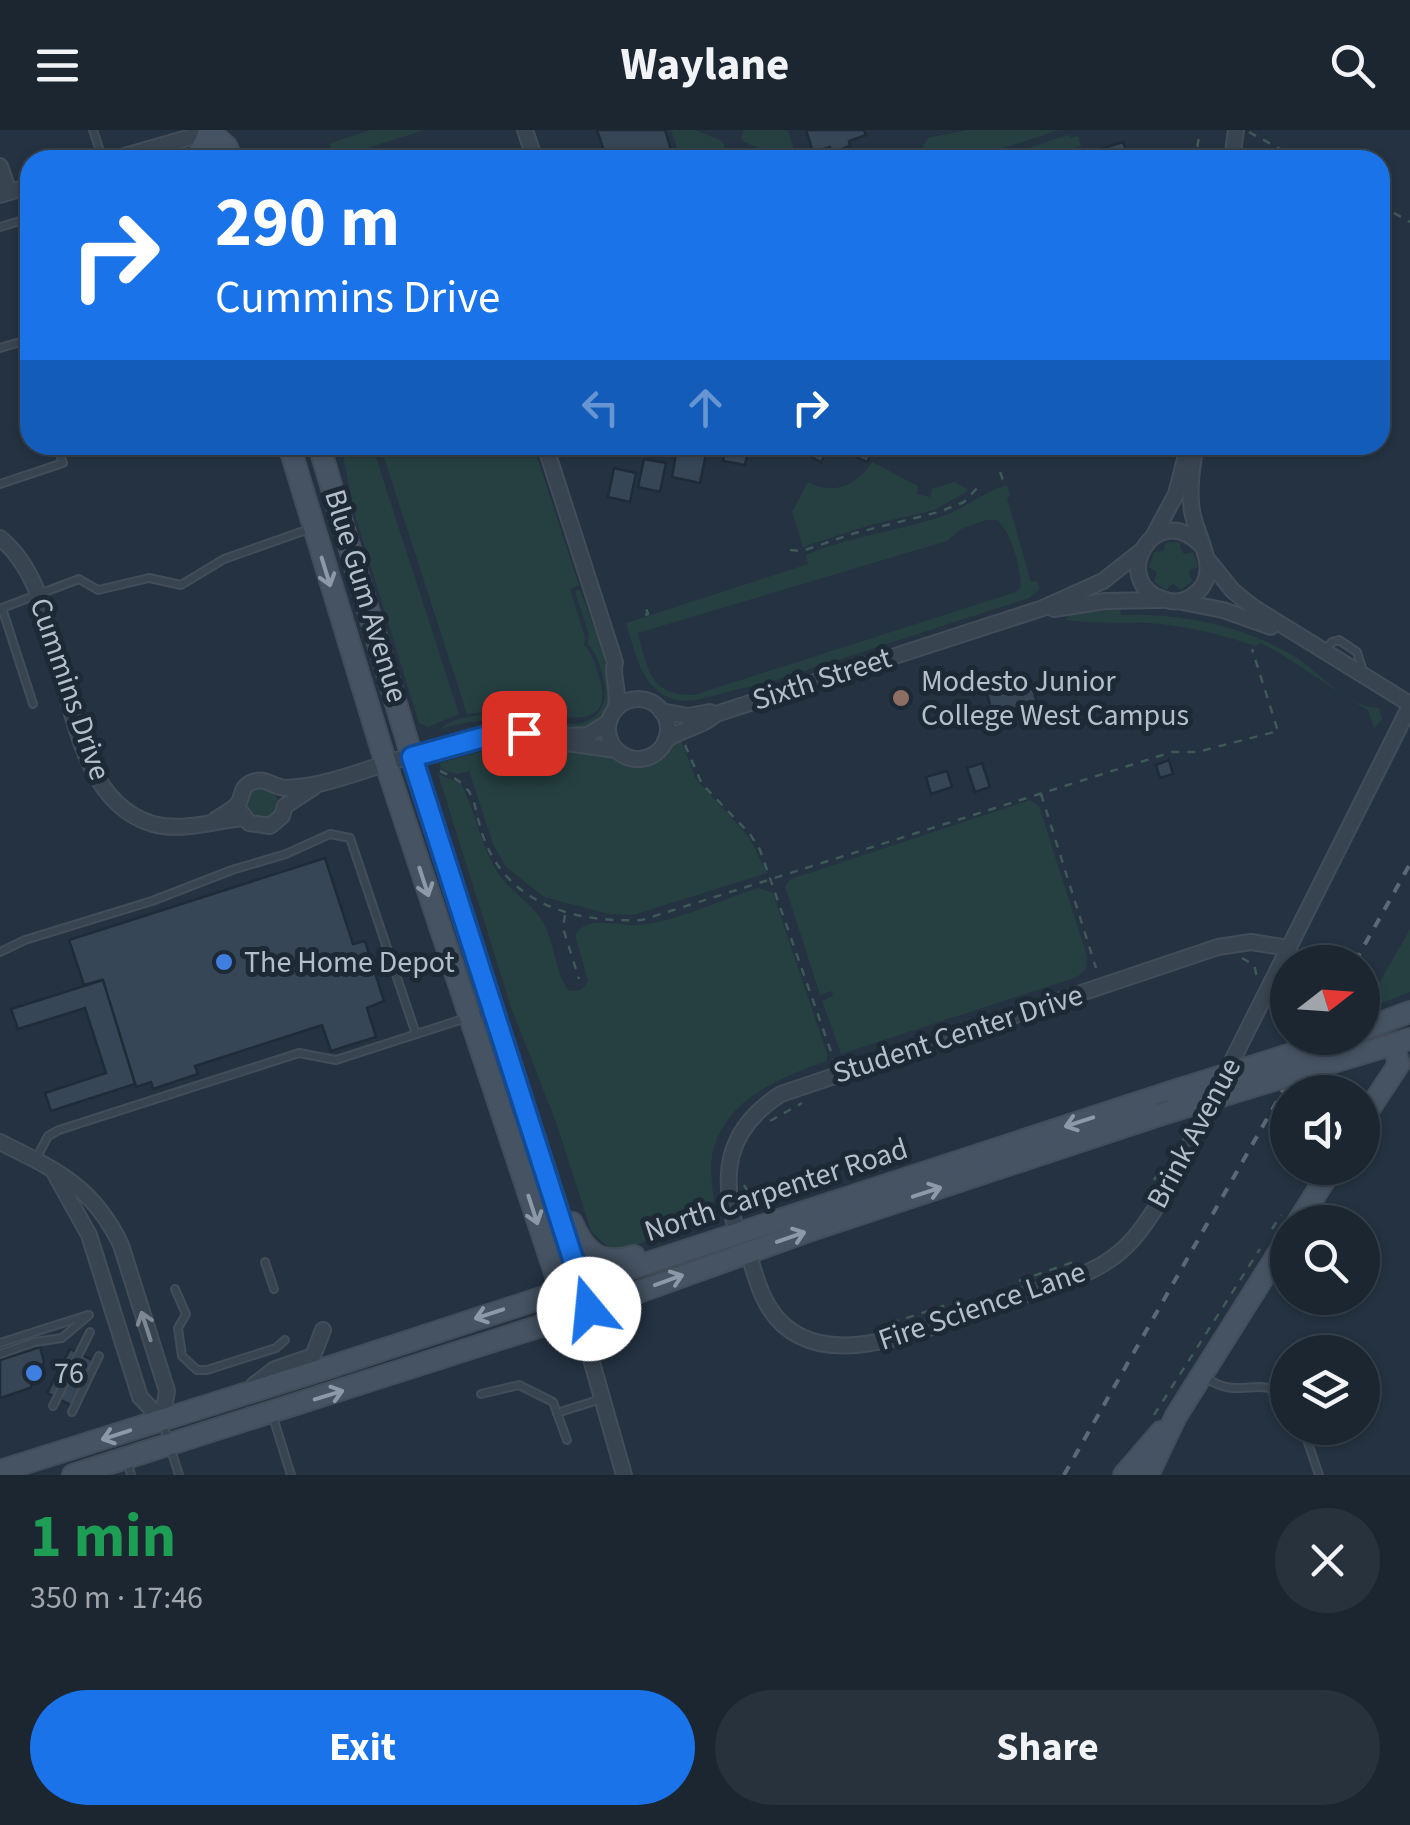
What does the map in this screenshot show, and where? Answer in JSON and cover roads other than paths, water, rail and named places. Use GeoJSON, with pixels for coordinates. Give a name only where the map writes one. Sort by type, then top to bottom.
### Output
{"type":"FeatureCollection","features":[{"type":"Feature","properties":{"kind":"main road"},"geometry":{"type":"LineString","coordinates":[[210,130],[228,150]]}},
{"type":"Feature","properties":{"kind":"main road","name":"Blue Gum Avenue"},"geometry":{"type":"LineString","coordinates":[[292,455],[386,764],[560,1291],[582,1319]]}},
{"type":"Feature","properties":{"kind":"main road","name":"Blue Gum Avenue"},"geometry":{"type":"LineString","coordinates":[[322,455],[412,757],[582,1285],[582,1319]]}},
{"type":"Feature","properties":{"kind":"main road"},"geometry":{"type":"LineString","coordinates":[[1380,1023],[1410,1012]]}},
{"type":"Feature","properties":{"kind":"main road"},"geometry":{"type":"LineString","coordinates":[[1380,1093],[1399,1064],[1401,1042]]}},
{"type":"Feature","properties":{"kind":"main road","name":"North Carpenter Road"},"geometry":{"type":"LineString","coordinates":[[73,1475],[129,1466],[170,1444],[582,1319],[748,1252],[1158,1115],[1332,1070],[1401,1042]]}},
{"type":"Feature","properties":{"kind":"main road","name":"North Carpenter Road"},"geometry":{"type":"LineString","coordinates":[[0,1471],[1288,1055]]}},
{"type":"Feature","properties":{"kind":"main road"},"geometry":{"type":"LineString","coordinates":[[532,1124],[576,1232],[598,1257],[622,1260],[706,1234],[738,1232]]}},
{"type":"Feature","properties":{"kind":"main road"},"geometry":{"type":"LineString","coordinates":[[1301,1205],[1318,1185]]}},
{"type":"Feature","properties":{"kind":"main road"},"geometry":{"type":"LineString","coordinates":[[1144,1471],[1270,1251]]}},
{"type":"Feature","properties":{"kind":"street"},"geometry":{"type":"LineString","coordinates":[[144,150],[210,130]]}},
{"type":"Feature","properties":{"kind":"street"},"geometry":{"type":"LineString","coordinates":[[0,166],[4,194]]}},
{"type":"Feature","properties":{"kind":"street"},"geometry":{"type":"LineString","coordinates":[[548,455],[615,662],[619,691],[609,736],[616,750],[642,758],[656,752],[665,741],[667,725],[662,710],[644,700],[615,662]]}},
{"type":"Feature","properties":{"kind":"street"},"geometry":{"type":"LineString","coordinates":[[1187,455],[1176,494],[1154,536],[1141,551],[1138,572],[1148,591],[1172,601],[1224,610],[1304,641],[1410,705]]}},
{"type":"Feature","properties":{"kind":"street"},"geometry":{"type":"LineString","coordinates":[[1194,455],[1190,502],[1208,560],[1253,607],[1298,633],[1304,641]]}},
{"type":"Feature","properties":{"kind":"street"},"geometry":{"type":"LineString","coordinates":[[1154,536],[1180,531],[1202,544]]}},
{"type":"Feature","properties":{"kind":"street","name":"Cummins Drive"},"geometry":{"type":"LineString","coordinates":[[0,538],[21,558],[37,594],[92,766],[111,799],[138,818],[185,828],[241,811]]}},
{"type":"Feature","properties":{"kind":"street","name":"Sixth Street"},"geometry":{"type":"LineString","coordinates":[[662,710],[682,715],[716,714],[1043,608],[1103,581],[1141,551]]}},
{"type":"Feature","properties":{"kind":"street"},"geometry":{"type":"LineString","coordinates":[[1172,601],[1199,590],[1207,576],[1208,560]]}},
{"type":"Feature","properties":{"kind":"street","name":"Sixth Street"},"geometry":{"type":"LineString","coordinates":[[1043,608],[1054,610],[1122,600],[1172,601]]}},
{"type":"Feature","properties":{"kind":"street"},"geometry":{"type":"LineString","coordinates":[[612,716],[628,700],[644,700]]}},
{"type":"Feature","properties":{"kind":"street","name":"Brink Avenue"},"geometry":{"type":"LineString","coordinates":[[1291,945],[1410,705]]}},
{"type":"Feature","properties":{"kind":"street","name":"Sixth Street"},"geometry":{"type":"LineString","coordinates":[[665,741],[716,714]]}},
{"type":"Feature","properties":{"kind":"street","name":"Cummins Drive"},"geometry":{"type":"LineString","coordinates":[[315,786],[285,806],[282,816],[270,826],[256,826],[241,811],[240,796],[250,784],[265,780],[279,788],[315,786],[484,737],[582,736],[612,716]]}},
{"type":"Feature","properties":{"kind":"street","name":"Cummins Drive"},"geometry":{"type":"LineString","coordinates":[[554,738],[574,745],[616,750]]}},
{"type":"Feature","properties":{"kind":"street"},"geometry":{"type":"LineString","coordinates":[[279,788],[285,806]]}},
{"type":"Feature","properties":{"kind":"street","name":"Student Center Drive"},"geometry":{"type":"LineString","coordinates":[[738,1232],[727,1185],[729,1164],[749,1122],[781,1094],[1218,947],[1251,942],[1270,945]]}},
{"type":"Feature","properties":{"kind":"street","name":"Brink Avenue"},"geometry":{"type":"LineString","coordinates":[[1136,1236],[1270,987]]}},
{"type":"Feature","properties":{"kind":"street"},"geometry":{"type":"LineString","coordinates":[[0,1142],[79,1185],[96,1203],[121,1245],[167,1390],[162,1420]]}},
{"type":"Feature","properties":{"kind":"street"},"geometry":{"type":"LineString","coordinates":[[54,1171],[89,1234],[140,1397],[162,1420]]}},
{"type":"Feature","properties":{"kind":"street","name":"Fire Science Lane"},"geometry":{"type":"LineString","coordinates":[[748,1252],[761,1292],[776,1318],[813,1341],[852,1347],[891,1339],[1081,1274],[1112,1258],[1136,1236]]}},
{"type":"Feature","properties":{"kind":"street","name":"Blue Gum Avenue"},"geometry":{"type":"LineString","coordinates":[[582,1319],[624,1475]]}},
{"type":"Feature","properties":{"kind":"street"},"geometry":{"type":"LineString","coordinates":[[243,1394],[276,1369],[313,1356],[323,1330]]}},
{"type":"Feature","properties":{"kind":"lane"},"geometry":{"type":"LineString","coordinates":[[0,484],[62,463],[60,455]]}},
{"type":"Feature","properties":{"kind":"lane"},"geometry":{"type":"LineString","coordinates":[[33,704],[2,608],[79,579],[98,590],[149,578],[181,585],[224,559],[313,528]]}},
{"type":"Feature","properties":{"kind":"lane"},"geometry":{"type":"LineString","coordinates":[[510,734],[522,749],[537,753],[574,745]]}},
{"type":"Feature","properties":{"kind":"lane"},"geometry":{"type":"LineString","coordinates":[[0,952],[286,854],[330,834],[350,838],[416,1034]]}},
{"type":"Feature","properties":{"kind":"lane"},"geometry":{"type":"LineString","coordinates":[[36,1160],[48,1136],[74,1125],[299,1052],[336,1060],[495,1009]]}},
{"type":"Feature","properties":{"kind":"lane"},"geometry":{"type":"LineString","coordinates":[[265,1262],[274,1289]]}},
{"type":"Feature","properties":{"kind":"lane"},"geometry":{"type":"LineString","coordinates":[[175,1289],[186,1314],[178,1332],[182,1356],[196,1370],[208,1370],[276,1348],[286,1340]]}},
{"type":"Feature","properties":{"kind":"lane"},"geometry":{"type":"LineString","coordinates":[[0,1344],[89,1314],[62,1338],[0,1354]]}},
{"type":"Feature","properties":{"kind":"lane"},"geometry":{"type":"LineString","coordinates":[[53,1406],[90,1332]]}},
{"type":"Feature","properties":{"kind":"lane"},"geometry":{"type":"LineString","coordinates":[[72,1412],[99,1356]]}},
{"type":"Feature","properties":{"kind":"lane"},"geometry":{"type":"LineString","coordinates":[[1201,1374],[1224,1390],[1270,1387]]}},
{"type":"Feature","properties":{"kind":"lane"},"geometry":{"type":"LineString","coordinates":[[481,1394],[519,1385],[553,1402],[567,1440]]}},
{"type":"Feature","properties":{"kind":"lane"},"geometry":{"type":"LineString","coordinates":[[557,1412],[602,1400]]}},
{"type":"Feature","properties":{"kind":"lane"},"geometry":{"type":"LineString","coordinates":[[272,1412],[291,1475]]}},
{"type":"Feature","properties":{"kind":"lane"},"geometry":{"type":"LineString","coordinates":[[162,1420],[179,1475]]}},
{"type":"Feature","properties":{"kind":"lane"},"geometry":{"type":"LineString","coordinates":[[1308,1445],[1318,1475]]}},
{"type":"Feature","properties":{"kind":"railway"},"geometry":{"type":"LineString","coordinates":[[1365,945],[1410,864]]}},
{"type":"Feature","properties":{"kind":"railway"},"geometry":{"type":"LineString","coordinates":[[1064,1475],[1303,1055]]}},
{"type":"Feature","properties":{"kind":"place","name":"Modesto Junior College West Campus"},"geometry":{"type":"Point","coordinates":[901,698]}},
{"type":"Feature","properties":{"kind":"place","name":"The Home Depot"},"geometry":{"type":"Point","coordinates":[224,962]}},
{"type":"Feature","properties":{"kind":"place","name":"76"},"geometry":{"type":"Point","coordinates":[34,1373]}}]}
